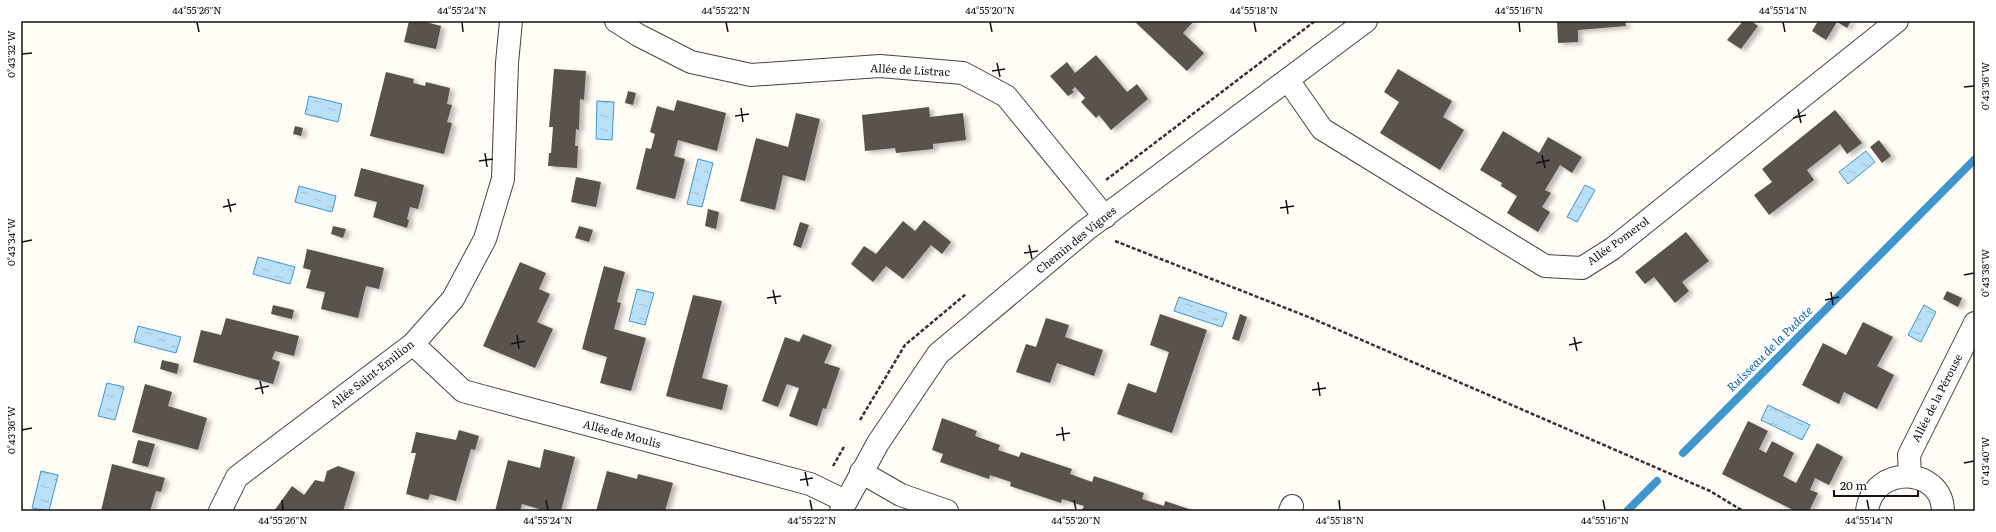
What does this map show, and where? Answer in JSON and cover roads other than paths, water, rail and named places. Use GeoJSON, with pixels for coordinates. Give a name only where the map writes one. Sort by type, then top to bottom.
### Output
{"type":"FeatureCollection","features":[{"type":"Feature","properties":{"kind":"street","name":"Allée Saint-Emilion"},"geometry":{"type":"LineString","coordinates":[[220,511],[238,477],[413,344],[453,299],[485,239],[503,179],[508,42],[511,21]]}},
{"type":"Feature","properties":{"kind":"street","name":"Allée de Listrac"},"geometry":{"type":"LineString","coordinates":[[616,21],[638,35],[691,62],[751,75],[880,66],[963,73],[1006,96],[1105,217]]}},
{"type":"Feature","properties":{"kind":"street","name":"Chemin des Vignes"},"geometry":{"type":"LineString","coordinates":[[843,506],[878,443],[938,354],[1086,230],[1366,21]]}},
{"type":"Feature","properties":{"kind":"street","name":"Allée Pomerol"},"geometry":{"type":"LineString","coordinates":[[1288,80],[1322,129],[1545,266],[1582,268],[1612,249],[1897,21]]}},
{"type":"Feature","properties":{"kind":"street","name":"Allée de la Pérouse"},"geometry":{"type":"LineString","coordinates":[[1910,476],[1909,455],[1975,322]]}},
{"type":"Feature","properties":{"kind":"street","name":"Allée de Moulis"},"geometry":{"type":"LineString","coordinates":[[413,344],[463,391],[810,484],[843,506]]}},
{"type":"Feature","properties":{"kind":"street"},"geometry":{"type":"LineString","coordinates":[[861,472],[901,495],[947,511]]}},
{"type":"Feature","properties":{"kind":"street"},"geometry":{"type":"LineString","coordinates":[[1867,511],[1868,502],[1875,490],[1885,482],[1897,476],[1910,476],[1921,479],[1932,486],[1939,496],[1943,511]]}},
{"type":"Feature","properties":{"kind":"water"},"geometry":{"type":"Polygon","coordinates":[[[309,96],[342,104],[338,122],[305,114],[309,96]]]}},
{"type":"Feature","properties":{"kind":"water"},"geometry":{"type":"Polygon","coordinates":[[[597,101],[614,102],[612,140],[596,139],[597,101]]]}},
{"type":"Feature","properties":{"kind":"water"},"geometry":{"type":"Polygon","coordinates":[[[1866,151],[1875,162],[1848,184],[1839,172],[1866,151]]]}},
{"type":"Feature","properties":{"kind":"water"},"geometry":{"type":"Polygon","coordinates":[[[698,159],[713,163],[702,207],[687,204],[698,159]]]}},
{"type":"Feature","properties":{"kind":"water"},"geometry":{"type":"Polygon","coordinates":[[[1585,185],[1595,190],[1577,222],[1567,217],[1585,185]]]}},
{"type":"Feature","properties":{"kind":"water"},"geometry":{"type":"Polygon","coordinates":[[[299,186],[336,196],[332,212],[295,202],[299,186]]]}},
{"type":"Feature","properties":{"kind":"water"},"geometry":{"type":"Polygon","coordinates":[[[258,257],[295,267],[290,284],[253,274],[258,257]]]}},
{"type":"Feature","properties":{"kind":"water"},"geometry":{"type":"Polygon","coordinates":[[[637,289],[654,293],[645,325],[629,321],[637,289]]]}},
{"type":"Feature","properties":{"kind":"water"},"geometry":{"type":"Polygon","coordinates":[[[1179,297],[1227,313],[1222,327],[1174,311],[1179,297]]]}},
{"type":"Feature","properties":{"kind":"water"},"geometry":{"type":"Polygon","coordinates":[[[1924,305],[1936,312],[1921,342],[1908,335],[1924,305]]]}},
{"type":"Feature","properties":{"kind":"water"},"geometry":{"type":"Polygon","coordinates":[[[138,326],[181,337],[176,353],[134,342],[138,326]]]}},
{"type":"Feature","properties":{"kind":"water"},"geometry":{"type":"Polygon","coordinates":[[[107,383],[124,387],[115,420],[98,416],[107,383]]]}},
{"type":"Feature","properties":{"kind":"water"},"geometry":{"type":"Polygon","coordinates":[[[1768,405],[1810,425],[1802,440],[1761,420],[1768,405]]]}},
{"type":"Feature","properties":{"kind":"water"},"geometry":{"type":"Polygon","coordinates":[[[41,471],[58,475],[49,511],[32,508],[41,471]]]}},
{"type":"Feature","properties":{"kind":"waterway","name":"Ruisseau de la Pudote"},"geometry":{"type":"LineString","coordinates":[[1683,453],[1975,159]]}},
{"type":"Feature","properties":{"kind":"waterway","name":"Ruisseau de la Pudote"},"geometry":{"type":"LineString","coordinates":[[1627,511],[1657,481]]}}]}
